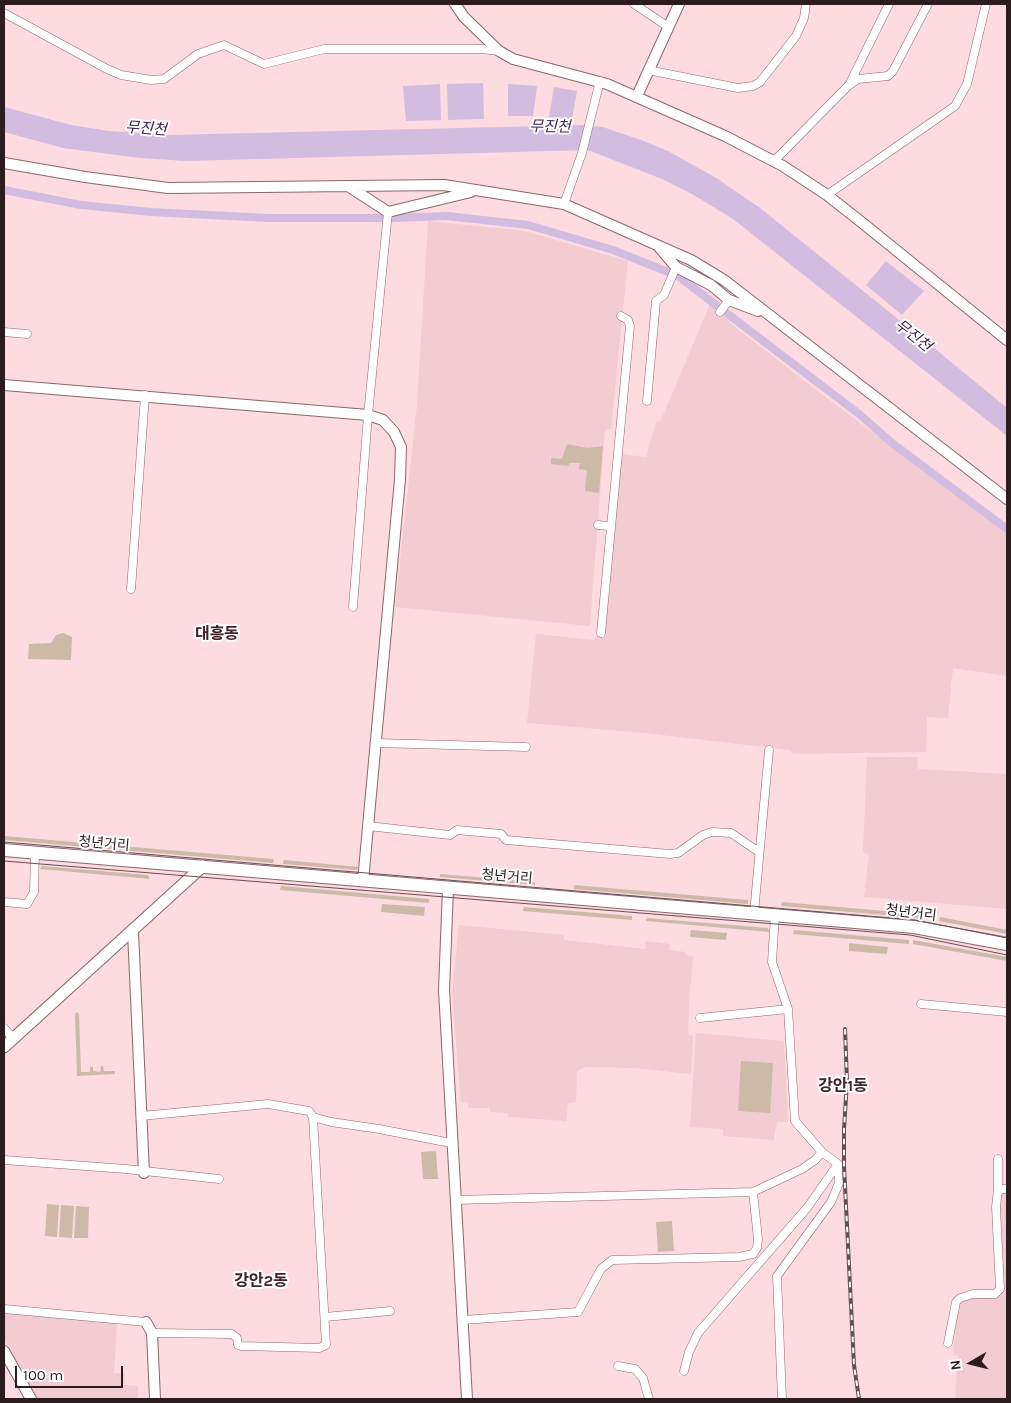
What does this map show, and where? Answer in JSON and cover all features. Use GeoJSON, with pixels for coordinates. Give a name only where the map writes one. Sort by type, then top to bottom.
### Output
{"type":"FeatureCollection","features":[{"type":"Feature","properties":{"kind":"main road","name":"청년거리"},"geometry":{"type":"LineString","coordinates":[[4,850],[914,927],[1007,944]]}},
{"type":"Feature","properties":{"kind":"main road"},"geometry":{"type":"LineString","coordinates":[[4,1046],[203,866]]}},
{"type":"Feature","properties":{"kind":"street"},"geometry":{"type":"LineString","coordinates":[[455,4],[464,17],[499,51],[513,59],[535,67],[600,81],[725,136],[774,161],[827,195],[1007,340]]}},
{"type":"Feature","properties":{"kind":"street"},"geometry":{"type":"LineString","coordinates":[[634,4],[667,26]]}},
{"type":"Feature","properties":{"kind":"street"},"geometry":{"type":"LineString","coordinates":[[637,96],[667,26],[679,4]]}},
{"type":"Feature","properties":{"kind":"street"},"geometry":{"type":"LineString","coordinates":[[648,70],[738,88],[753,86],[760,82],[796,36],[804,18],[806,4]]}},
{"type":"Feature","properties":{"kind":"street"},"geometry":{"type":"LineString","coordinates":[[848,86],[889,4]]}},
{"type":"Feature","properties":{"kind":"street"},"geometry":{"type":"LineString","coordinates":[[774,161],[848,86],[858,80],[888,76],[893,71],[928,4]]}},
{"type":"Feature","properties":{"kind":"street"},"geometry":{"type":"LineString","coordinates":[[827,195],[955,106],[967,84],[986,4]]}},
{"type":"Feature","properties":{"kind":"street"},"geometry":{"type":"LineString","coordinates":[[4,13],[107,69],[121,75],[151,80],[164,79],[198,54],[217,46],[229,47],[264,64],[324,49],[481,49],[499,51]]}},
{"type":"Feature","properties":{"kind":"street"},"geometry":{"type":"LineString","coordinates":[[564,204],[582,153],[600,81]]}},
{"type":"Feature","properties":{"kind":"street"},"geometry":{"type":"LineString","coordinates":[[4,163],[85,177],[168,188],[444,185],[477,191],[518,195],[564,204],[691,260],[724,280],[1007,499]]}},
{"type":"Feature","properties":{"kind":"street"},"geometry":{"type":"LineString","coordinates":[[348,186],[388,212],[477,191]]}},
{"type":"Feature","properties":{"kind":"street"},"geometry":{"type":"LineString","coordinates":[[353,607],[368,415],[388,212]]}},
{"type":"Feature","properties":{"kind":"street"},"geometry":{"type":"LineString","coordinates":[[657,244],[674,272],[711,285],[728,301],[770,315]]}},
{"type":"Feature","properties":{"kind":"street"},"geometry":{"type":"LineString","coordinates":[[647,402],[656,301],[664,295],[674,272]]}},
{"type":"Feature","properties":{"kind":"street"},"geometry":{"type":"LineString","coordinates":[[720,312],[728,301]]}},
{"type":"Feature","properties":{"kind":"street"},"geometry":{"type":"LineString","coordinates":[[600,633],[630,326],[628,320],[621,316]]}},
{"type":"Feature","properties":{"kind":"street"},"geometry":{"type":"LineString","coordinates":[[4,332],[27,334]]}},
{"type":"Feature","properties":{"kind":"street"},"geometry":{"type":"LineString","coordinates":[[4,385],[145,395],[368,415],[383,420],[394,432],[401,447],[363,881]]}},
{"type":"Feature","properties":{"kind":"street"},"geometry":{"type":"LineString","coordinates":[[131,588],[145,395]]}},
{"type":"Feature","properties":{"kind":"street"},"geometry":{"type":"LineString","coordinates":[[598,525],[609,526]]}},
{"type":"Feature","properties":{"kind":"street"},"geometry":{"type":"LineString","coordinates":[[376,743],[526,747]]}},
{"type":"Feature","properties":{"kind":"street"},"geometry":{"type":"LineString","coordinates":[[754,913],[769,750]]}},
{"type":"Feature","properties":{"kind":"street"},"geometry":{"type":"LineString","coordinates":[[368,826],[450,835],[458,830],[501,834],[506,840],[670,854],[678,853],[703,835],[712,832],[731,833],[759,852]]}},
{"type":"Feature","properties":{"kind":"street"},"geometry":{"type":"LineString","coordinates":[[4,902],[27,904],[34,892],[35,853]]}},
{"type":"Feature","properties":{"kind":"street"},"geometry":{"type":"LineString","coordinates":[[448,888],[444,990],[451,1143],[467,1399]]}},
{"type":"Feature","properties":{"kind":"street"},"geometry":{"type":"LineString","coordinates":[[775,915],[772,962],[788,1010],[794,1121],[822,1152],[838,1164]]}},
{"type":"Feature","properties":{"kind":"street"},"geometry":{"type":"LineString","coordinates":[[132,932],[144,1172]]}},
{"type":"Feature","properties":{"kind":"street"},"geometry":{"type":"LineString","coordinates":[[921,1004],[1007,1012]]}},
{"type":"Feature","properties":{"kind":"street"},"geometry":{"type":"LineString","coordinates":[[700,1018],[788,1010]]}},
{"type":"Feature","properties":{"kind":"street"},"geometry":{"type":"LineString","coordinates":[[4,1028],[13,1038]]}},
{"type":"Feature","properties":{"kind":"street"},"geometry":{"type":"LineString","coordinates":[[141,1116],[268,1104],[309,1111],[313,1118],[326,1345],[319,1348],[242,1346],[238,1345],[237,1338],[232,1334],[152,1334]]}},
{"type":"Feature","properties":{"kind":"street"},"geometry":{"type":"LineString","coordinates":[[313,1118],[451,1143]]}},
{"type":"Feature","properties":{"kind":"street"},"geometry":{"type":"LineString","coordinates":[[456,1200],[753,1192],[802,1169],[815,1160],[822,1152]]}},
{"type":"Feature","properties":{"kind":"street"},"geometry":{"type":"LineString","coordinates":[[948,1343],[956,1302],[960,1298],[973,1294],[995,1294],[1000,1289],[996,1207],[998,1159]]}},
{"type":"Feature","properties":{"kind":"street"},"geometry":{"type":"LineString","coordinates":[[4,1160],[126,1169],[219,1179]]}},
{"type":"Feature","properties":{"kind":"street"},"geometry":{"type":"LineString","coordinates":[[684,1371],[689,1352],[698,1333],[807,1208],[838,1164]]}},
{"type":"Feature","properties":{"kind":"street"},"geometry":{"type":"LineString","coordinates":[[782,1399],[777,1276],[831,1202],[839,1183],[838,1164]]}},
{"type":"Feature","properties":{"kind":"street"},"geometry":{"type":"LineString","coordinates":[[998,1189],[1007,1188]]}},
{"type":"Feature","properties":{"kind":"street"},"geometry":{"type":"LineString","coordinates":[[463,1320],[578,1312],[601,1269],[612,1260],[739,1257],[752,1254],[757,1248],[758,1239],[753,1192]]}},
{"type":"Feature","properties":{"kind":"street"},"geometry":{"type":"LineString","coordinates":[[4,1309],[146,1322],[152,1334],[155,1399]]}},
{"type":"Feature","properties":{"kind":"street"},"geometry":{"type":"LineString","coordinates":[[325,1318],[390,1311]]}},
{"type":"Feature","properties":{"kind":"street"},"geometry":{"type":"LineString","coordinates":[[4,1351],[31,1399]]}},
{"type":"Feature","properties":{"kind":"street"},"geometry":{"type":"LineString","coordinates":[[618,1366],[635,1369],[643,1378],[649,1399]]}},
{"type":"Feature","properties":{"kind":"shaded area"},"geometry":{"type":"Polygon","coordinates":[[[428,221],[525,231],[628,261],[611,429],[605,429],[590,626],[395,607],[417,405],[428,221]]]}},
{"type":"Feature","properties":{"kind":"shaded area"},"geometry":{"type":"Polygon","coordinates":[[[710,304],[729,322],[812,387],[1007,532],[1007,676],[953,668],[948,718],[927,717],[926,752],[792,754],[790,750],[644,733],[527,723],[536,634],[595,640],[603,625],[620,454],[646,457],[656,422],[661,420],[710,304]]]}},
{"type":"Feature","properties":{"kind":"shaded area"},"geometry":{"type":"Polygon","coordinates":[[[567,444],[587,448],[603,446],[599,493],[585,491],[587,470],[579,469],[580,463],[570,463],[568,466],[551,464],[551,458],[562,459],[567,444]]]}},
{"type":"Feature","properties":{"kind":"shaded area"},"geometry":{"type":"Polygon","coordinates":[[[63,633],[72,637],[71,660],[28,659],[29,644],[51,643],[56,635],[63,633]]]}},
{"type":"Feature","properties":{"kind":"shaded area"},"geometry":{"type":"Polygon","coordinates":[[[867,757],[917,757],[918,769],[1007,774],[1007,909],[864,897],[869,855],[863,852],[867,757]]]}},
{"type":"Feature","properties":{"kind":"shaded area"},"geometry":{"type":"Polygon","coordinates":[[[4,836],[274,859],[273,863],[4,840],[4,836]]]}},
{"type":"Feature","properties":{"kind":"shaded area"},"geometry":{"type":"Polygon","coordinates":[[[284,860],[359,867],[356,870],[283,864],[284,860]]]}},
{"type":"Feature","properties":{"kind":"shaded area"},"geometry":{"type":"Polygon","coordinates":[[[42,866],[148,875],[150,879],[40,869],[42,866]]]}},
{"type":"Feature","properties":{"kind":"shaded area"},"geometry":{"type":"Polygon","coordinates":[[[440,874],[535,882],[535,885],[440,877],[440,874]]]}},
{"type":"Feature","properties":{"kind":"shaded area"},"geometry":{"type":"Polygon","coordinates":[[[574,885],[748,900],[748,904],[574,889],[574,885]]]}},
{"type":"Feature","properties":{"kind":"shaded area"},"geometry":{"type":"Polygon","coordinates":[[[281,886],[429,899],[429,903],[280,890],[281,886]]]}},
{"type":"Feature","properties":{"kind":"shaded area"},"geometry":{"type":"Polygon","coordinates":[[[782,902],[930,915],[930,919],[781,906],[782,902]]]}},
{"type":"Feature","properties":{"kind":"shaded area"},"geometry":{"type":"Polygon","coordinates":[[[382,904],[425,907],[424,916],[381,912],[382,904]]]}},
{"type":"Feature","properties":{"kind":"shaded area"},"geometry":{"type":"Polygon","coordinates":[[[524,907],[632,916],[632,920],[523,911],[524,907]]]}},
{"type":"Feature","properties":{"kind":"shaded area"},"geometry":{"type":"Polygon","coordinates":[[[940,917],[1007,930],[1007,934],[939,921],[940,917]]]}},
{"type":"Feature","properties":{"kind":"shaded area"},"geometry":{"type":"Polygon","coordinates":[[[647,918],[768,928],[769,932],[646,921],[647,918]]]}},
{"type":"Feature","properties":{"kind":"shaded area"},"geometry":{"type":"Polygon","coordinates":[[[459,925],[564,935],[564,940],[645,949],[646,941],[670,944],[669,950],[685,952],[685,955],[693,956],[688,1035],[693,1036],[691,1074],[634,1068],[586,1067],[577,1071],[576,1102],[568,1103],[566,1121],[508,1117],[508,1113],[490,1112],[489,1108],[468,1108],[468,1102],[461,1102],[452,992],[459,925]]]}},
{"type":"Feature","properties":{"kind":"shaded area"},"geometry":{"type":"Polygon","coordinates":[[[691,930],[727,933],[726,940],[690,937],[691,930]]]}},
{"type":"Feature","properties":{"kind":"shaded area"},"geometry":{"type":"Polygon","coordinates":[[[794,930],[909,940],[909,944],[793,934],[794,930]]]}},
{"type":"Feature","properties":{"kind":"shaded area"},"geometry":{"type":"Polygon","coordinates":[[[913,940],[1007,957],[1007,961],[913,944],[913,940]]]}},
{"type":"Feature","properties":{"kind":"shaded area"},"geometry":{"type":"Polygon","coordinates":[[[849,943],[888,947],[887,954],[849,951],[849,943]]]}},
{"type":"Feature","properties":{"kind":"shaded area"},"geometry":{"type":"Polygon","coordinates":[[[77,1012],[79,1014],[81,1072],[90,1072],[90,1067],[93,1067],[93,1071],[100,1072],[101,1066],[103,1066],[104,1071],[115,1071],[115,1074],[77,1076],[75,1014],[77,1012]]]}},
{"type":"Feature","properties":{"kind":"shaded area"},"geometry":{"type":"Polygon","coordinates":[[[696,1033],[784,1041],[788,1122],[777,1122],[774,1140],[723,1136],[723,1129],[690,1127],[696,1033]]]}},
{"type":"Feature","properties":{"kind":"shaded area"},"geometry":{"type":"Polygon","coordinates":[[[741,1061],[773,1063],[770,1113],[738,1111],[741,1061]]]}},
{"type":"Feature","properties":{"kind":"shaded area"},"geometry":{"type":"Polygon","coordinates":[[[436,1151],[438,1179],[423,1179],[421,1152],[436,1151]]]}},
{"type":"Feature","properties":{"kind":"shaded area"},"geometry":{"type":"Polygon","coordinates":[[[1002,1193],[1007,1193],[1007,1399],[955,1399],[958,1356],[953,1355],[957,1312],[960,1303],[972,1297],[999,1297],[1002,1294],[999,1216],[1002,1193]]]}},
{"type":"Feature","properties":{"kind":"shaded area"},"geometry":{"type":"Polygon","coordinates":[[[47,1204],[59,1205],[57,1237],[45,1236],[47,1204]]]}},
{"type":"Feature","properties":{"kind":"shaded area"},"geometry":{"type":"Polygon","coordinates":[[[61,1205],[74,1206],[72,1238],[59,1237],[61,1205]]]}},
{"type":"Feature","properties":{"kind":"shaded area"},"geometry":{"type":"Polygon","coordinates":[[[76,1206],[89,1207],[88,1238],[74,1238],[76,1206]]]}},
{"type":"Feature","properties":{"kind":"shaded area"},"geometry":{"type":"Polygon","coordinates":[[[672,1221],[674,1251],[658,1252],[656,1222],[672,1221]]]}},
{"type":"Feature","properties":{"kind":"shaded area"},"geometry":{"type":"Polygon","coordinates":[[[4,1313],[117,1323],[114,1373],[125,1374],[124,1385],[138,1386],[138,1399],[36,1399],[4,1338],[4,1313]]]}},
{"type":"Feature","properties":{"kind":"water"},"geometry":{"type":"Polygon","coordinates":[[[483,83],[484,119],[448,120],[447,84],[483,83]]]}},
{"type":"Feature","properties":{"kind":"water"},"geometry":{"type":"Polygon","coordinates":[[[440,84],[441,120],[406,121],[403,86],[440,84]]]}},
{"type":"Feature","properties":{"kind":"water"},"geometry":{"type":"Polygon","coordinates":[[[508,84],[537,86],[533,116],[508,116],[508,84]]]}},
{"type":"Feature","properties":{"kind":"water"},"geometry":{"type":"Polygon","coordinates":[[[554,87],[577,91],[572,118],[549,117],[554,87]]]}},
{"type":"Feature","properties":{"kind":"water","name":"무진천"},"geometry":{"type":"Polygon","coordinates":[[[4,107],[71,125],[109,131],[170,135],[582,125],[603,127],[668,151],[718,179],[760,208],[1007,408],[1007,436],[733,219],[692,194],[662,179],[588,150],[186,161],[140,158],[63,148],[4,132],[4,107]]]}},
{"type":"Feature","properties":{"kind":"water"},"geometry":{"type":"Polygon","coordinates":[[[886,261],[924,291],[902,315],[866,285],[886,261]]]}},
{"type":"Feature","properties":{"kind":"waterway"},"geometry":{"type":"LineString","coordinates":[[4,190],[81,205],[151,212],[269,218],[382,218]]}},
{"type":"Feature","properties":{"kind":"waterway"},"geometry":{"type":"LineString","coordinates":[[392,218],[447,216],[528,225],[613,250],[678,276],[859,414],[892,443],[1007,529]]}},
{"type":"Feature","properties":{"kind":"tram line"},"geometry":{"type":"LineString","coordinates":[[4,842],[915,920],[1007,938]]}},
{"type":"Feature","properties":{"kind":"tram line"},"geometry":{"type":"LineString","coordinates":[[4,861],[910,935],[1007,955]]}},
{"type":"Feature","properties":{"kind":"railway"},"geometry":{"type":"LineString","coordinates":[[845,1029],[847,1082],[844,1166],[854,1365],[859,1399]]}},
{"type":"Feature","properties":{"kind":"district","name":"대흥동"},"geometry":{"type":"Point","coordinates":[217,634]}},
{"type":"Feature","properties":{"kind":"district","name":"강안1동"},"geometry":{"type":"Point","coordinates":[843,1086]}},
{"type":"Feature","properties":{"kind":"district","name":"강안2동"},"geometry":{"type":"Point","coordinates":[261,1281]}}]}
